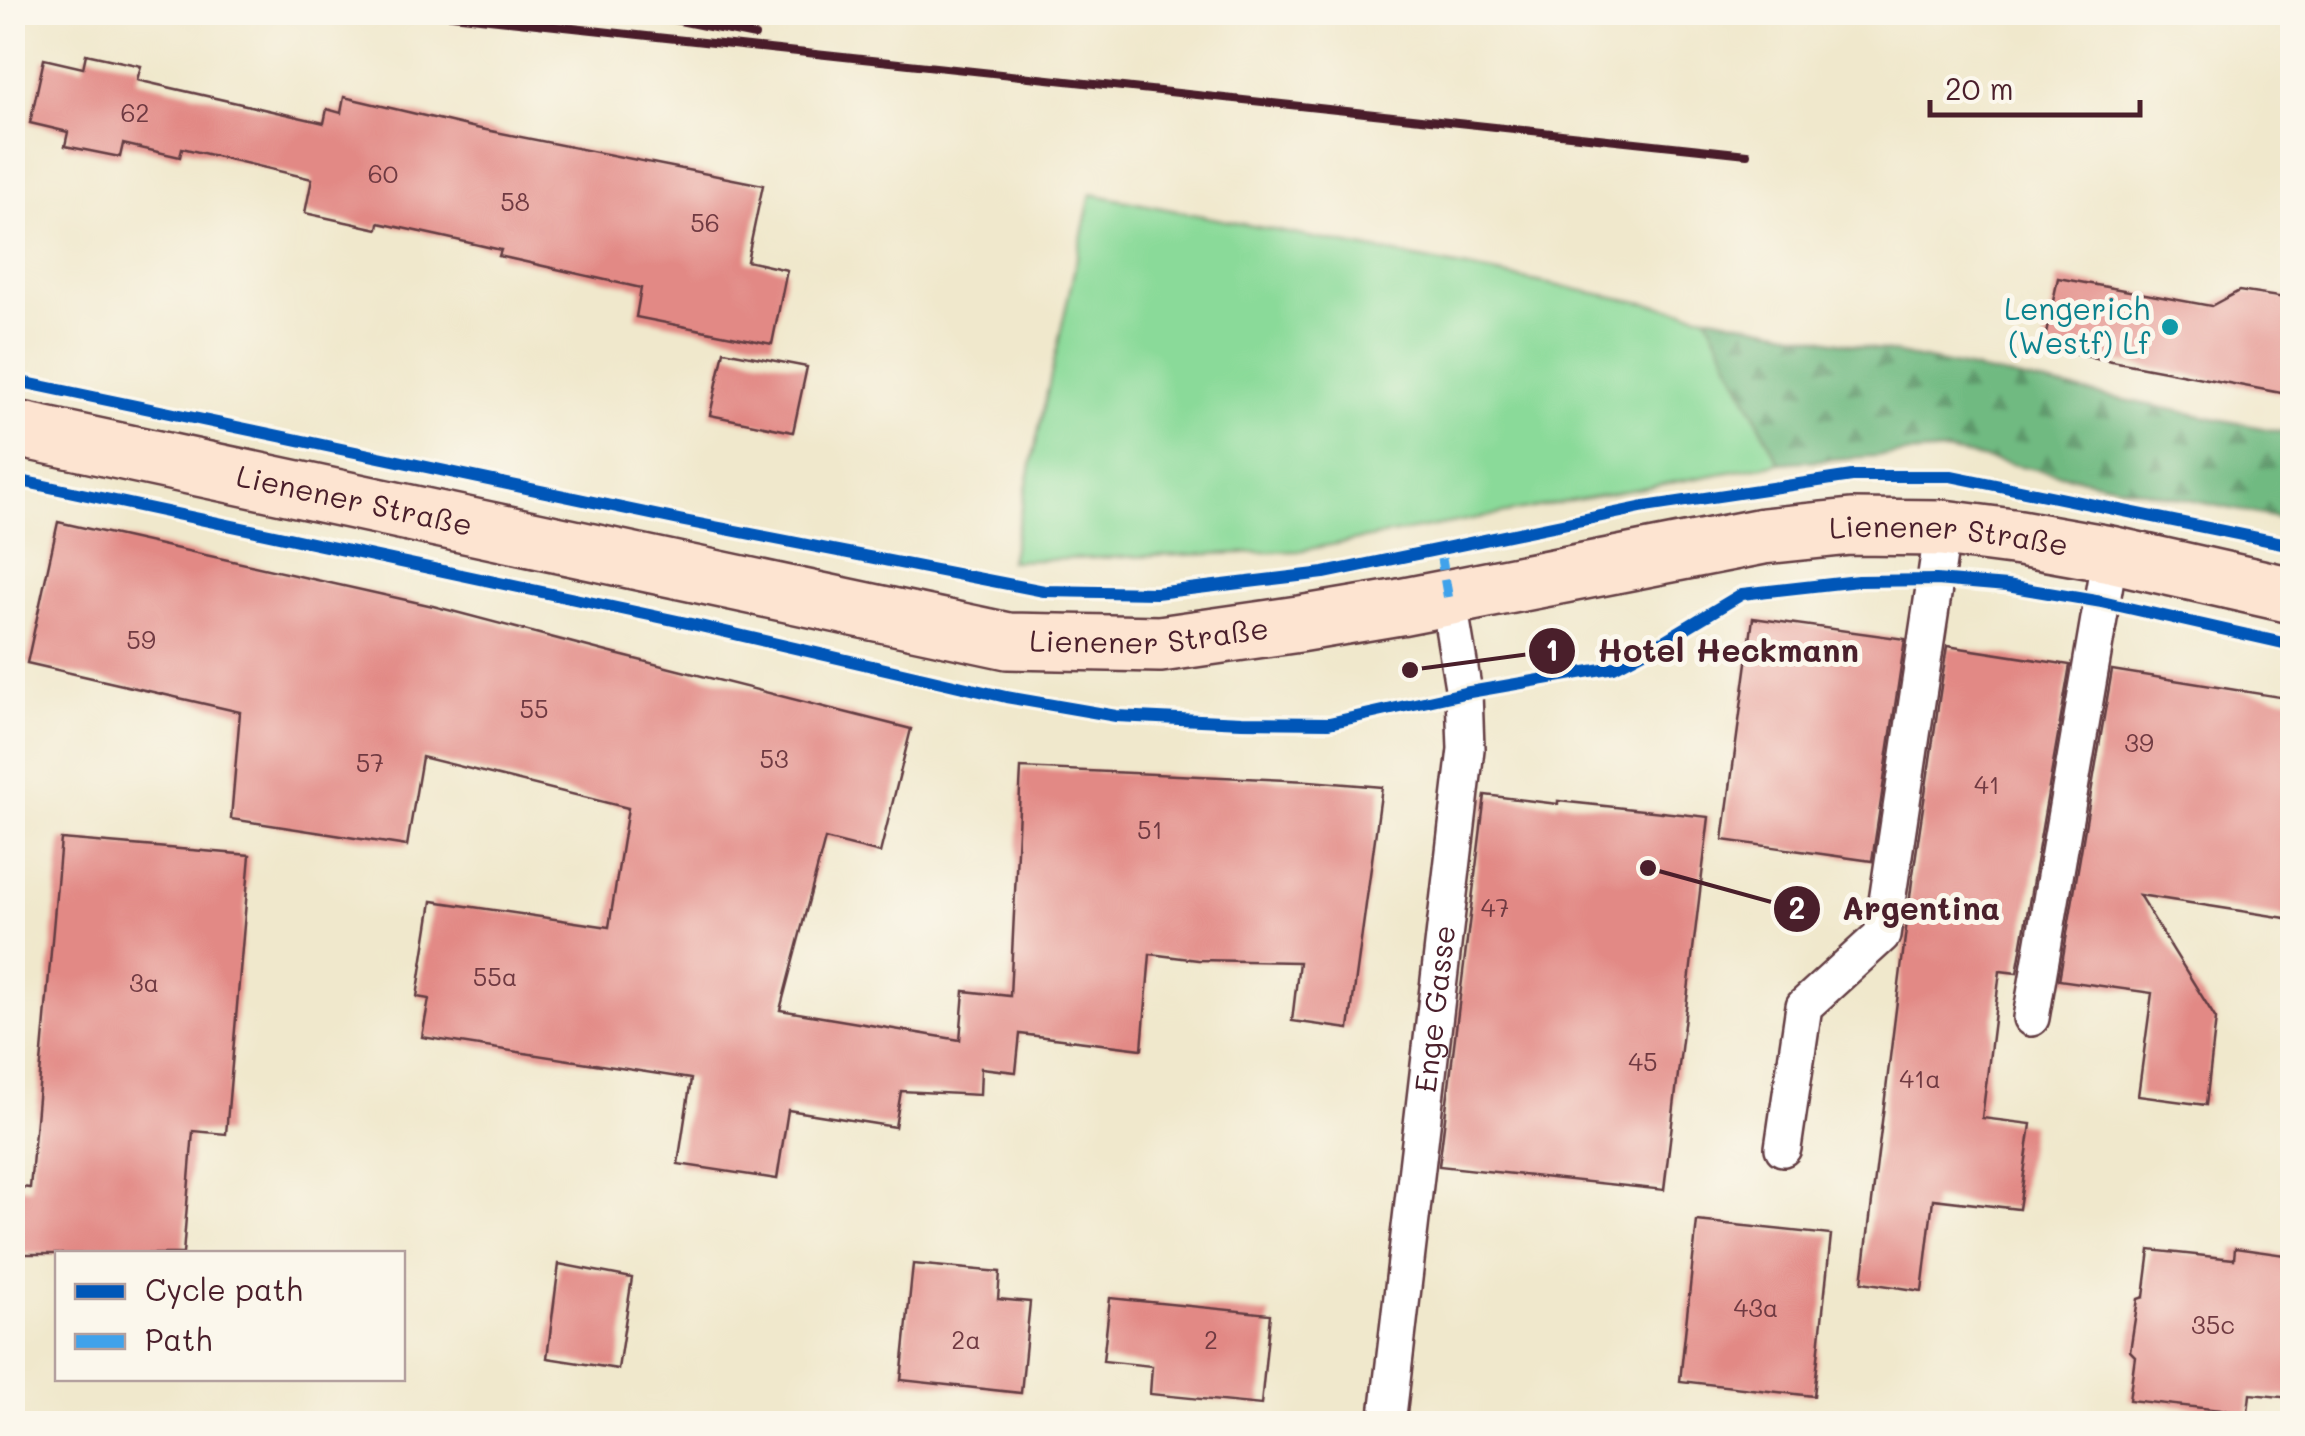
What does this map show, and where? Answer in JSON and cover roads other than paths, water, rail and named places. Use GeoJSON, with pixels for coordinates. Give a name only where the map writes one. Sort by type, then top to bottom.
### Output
{"type":"FeatureCollection","features":[{"type":"Feature","properties":{"kind":"street","name":"Lienener Straße"},"geometry":{"type":"LineString","coordinates":[[12,428],[1008,641],[1160,644],[1299,624],[1763,536],[1852,527],[1942,528],[2020,538],[2292,595]]}},
{"type":"Feature","properties":{"kind":"lane"},"geometry":{"type":"LineString","coordinates":[[1783,1148],[1804,1006],[1882,934],[1942,528]]}},
{"type":"Feature","properties":{"kind":"lane"},"geometry":{"type":"LineString","coordinates":[[2030,1018],[2110,554]]}},
{"type":"Feature","properties":{"kind":"lane","name":"Enge Gasse"},"geometry":{"type":"LineString","coordinates":[[1388,1424],[1466,749],[1464,693],[1448,597]]}},
{"type":"Feature","properties":{"kind":"railway"},"geometry":{"type":"LineString","coordinates":[[424,12],[1747,154]]}},
{"type":"Feature","properties":{"kind":"railway"},"geometry":{"type":"LineString","coordinates":[[634,12],[755,36]]}},
{"type":"Feature","properties":{"kind":"place","name":"Lengerich (Westf) Lf"},"geometry":{"type":"Point","coordinates":[2170,327]}},
{"type":"Feature","properties":{"kind":"place","name":"Hotel Heckmann"},"geometry":{"type":"Point","coordinates":[1410,670]}},
{"type":"Feature","properties":{"kind":"place","name":"Argentina"},"geometry":{"type":"Point","coordinates":[1648,868]}}]}
